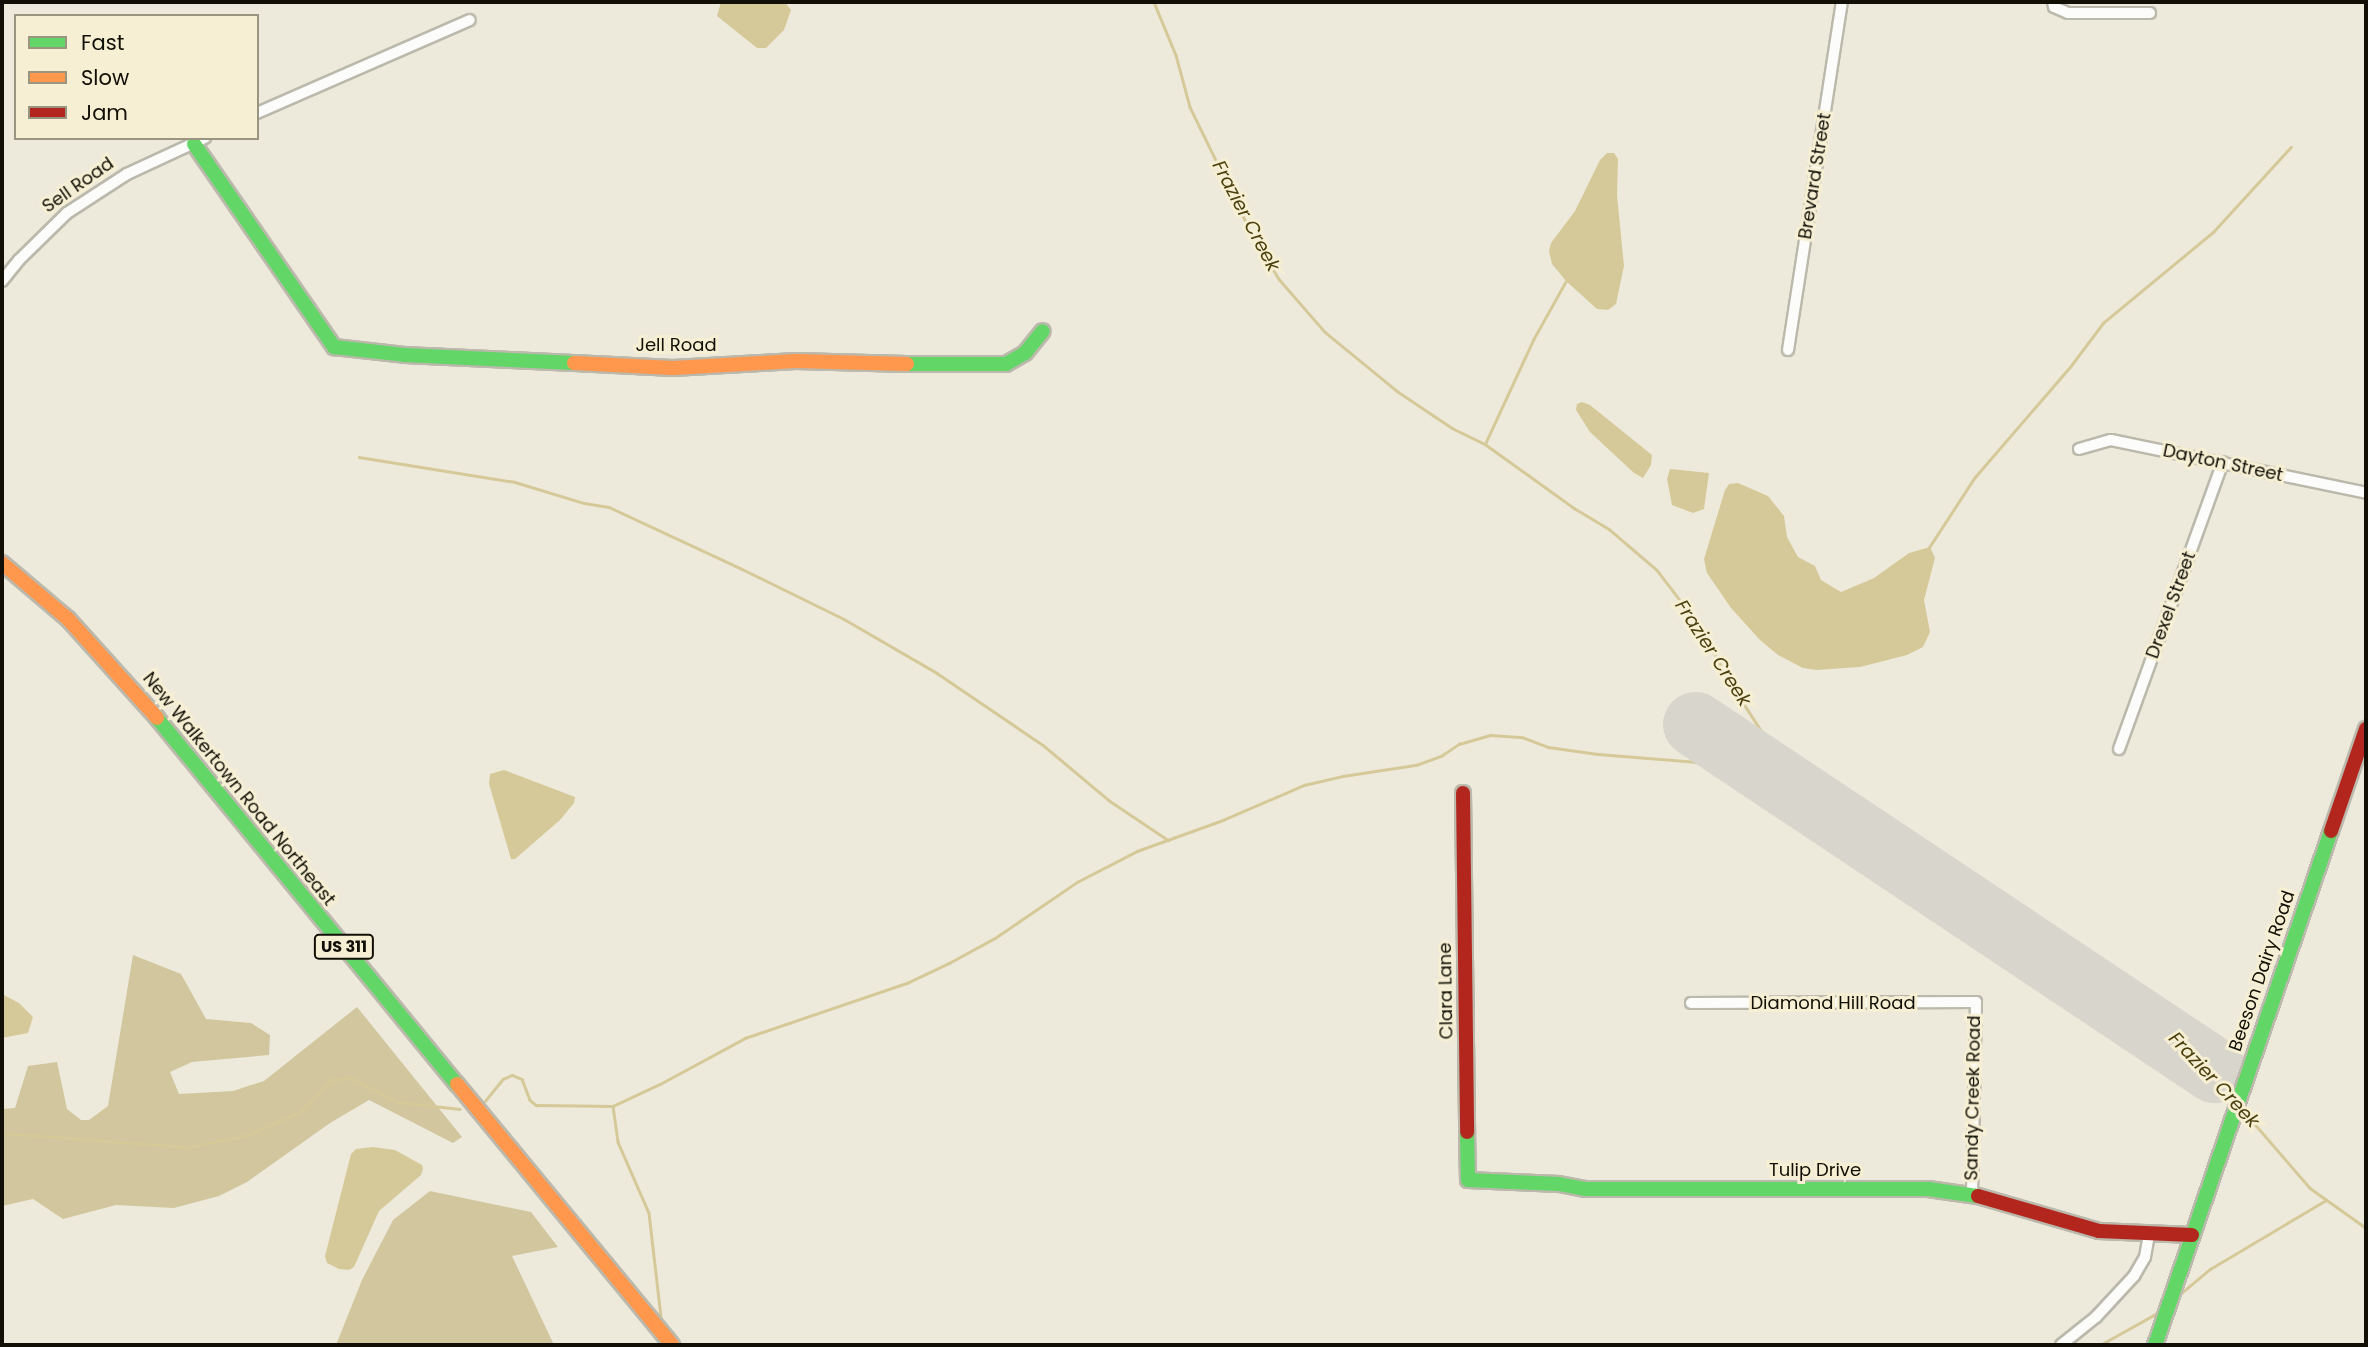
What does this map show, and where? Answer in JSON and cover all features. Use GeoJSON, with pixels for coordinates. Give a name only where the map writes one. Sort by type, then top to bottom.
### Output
{"type":"FeatureCollection","features":[{"type":"Feature","properties":{"kind":"street","name":"Brevard Street"},"geometry":{"type":"LineString","coordinates":[[1788,351],[1842,2]]}},
{"type":"Feature","properties":{"kind":"street"},"geometry":{"type":"LineString","coordinates":[[2053,2],[2054,7],[2068,13],[2150,13]]}},
{"type":"Feature","properties":{"kind":"street"},"geometry":{"type":"LineString","coordinates":[[259,112],[329,79],[470,20]]}},
{"type":"Feature","properties":{"kind":"street","name":"Sell Road"},"geometry":{"type":"LineString","coordinates":[[2,281],[19,260],[67,213],[127,174],[199,141],[314,315]]}},
{"type":"Feature","properties":{"kind":"street","name":"Jell Road"},"geometry":{"type":"LineString","coordinates":[[314,315],[334,347],[405,355],[673,368],[796,361],[1006,364],[1025,354],[1042,331]]}},
{"type":"Feature","properties":{"kind":"street","name":"Dayton Street"},"geometry":{"type":"LineString","coordinates":[[2079,449],[2111,440],[2366,493]]}},
{"type":"Feature","properties":{"kind":"street","name":"Drexel Street"},"geometry":{"type":"LineString","coordinates":[[2119,748],[2223,462]]}},
{"type":"Feature","properties":{"kind":"street","name":"New Walkertown Road Northeast"},"geometry":{"type":"LineString","coordinates":[[2,563],[68,619],[140,696],[672,1345]]}},
{"type":"Feature","properties":{"kind":"street","name":"Beeson Dairy Road"},"geometry":{"type":"LineString","coordinates":[[2155,1345],[2366,729]]}},
{"type":"Feature","properties":{"kind":"street","name":"Clara Lane"},"geometry":{"type":"LineString","coordinates":[[1462,793],[1468,1180],[1476,1181]]}},
{"type":"Feature","properties":{"kind":"street","name":"Diamond Hill Road"},"geometry":{"type":"LineString","coordinates":[[1690,1003],[1976,1002]]}},
{"type":"Feature","properties":{"kind":"street","name":"Sandy Creek Road"},"geometry":{"type":"LineString","coordinates":[[1972,1194],[1976,1002]]}},
{"type":"Feature","properties":{"kind":"street","name":"Tulip Drive"},"geometry":{"type":"LineString","coordinates":[[1476,1181],[1559,1184],[1585,1189],[1928,1189],[1972,1194],[2099,1231],[2192,1235]]}},
{"type":"Feature","properties":{"kind":"street"},"geometry":{"type":"LineString","coordinates":[[2061,1345],[2096,1317],[2134,1276],[2145,1257],[2149,1235]]}},
{"type":"Feature","properties":{"kind":"shaded area"},"geometry":{"type":"Polygon","coordinates":[[[721,2],[785,2],[791,10],[784,30],[766,48],[757,48],[717,16],[721,2]]]}},
{"type":"Feature","properties":{"kind":"shaded area"},"geometry":{"type":"Polygon","coordinates":[[[1607,153],[1614,153],[1618,159],[1617,195],[1624,266],[1616,304],[1608,310],[1597,309],[1566,281],[1552,264],[1549,251],[1551,243],[1575,211],[1600,160],[1607,153]]]}},
{"type":"Feature","properties":{"kind":"shaded area"},"geometry":{"type":"Polygon","coordinates":[[[1582,402],[1590,405],[1652,455],[1651,465],[1643,478],[1634,473],[1590,432],[1576,410],[1577,404],[1582,402]]]}},
{"type":"Feature","properties":{"kind":"shaded area"},"geometry":{"type":"Polygon","coordinates":[[[1670,469],[1709,473],[1704,509],[1693,513],[1672,505],[1667,479],[1670,469]]]}},
{"type":"Feature","properties":{"kind":"shaded area"},"geometry":{"type":"Polygon","coordinates":[[[1738,483],[1768,496],[1784,516],[1787,537],[1798,557],[1815,566],[1821,580],[1841,592],[1874,578],[1909,553],[1930,547],[1935,558],[1924,600],[1930,632],[1923,647],[1907,655],[1860,667],[1816,670],[1803,668],[1778,655],[1760,640],[1731,608],[1707,573],[1704,559],[1725,490],[1729,484],[1738,483]]]}},
{"type":"Feature","properties":{"kind":"shaded area"},"geometry":{"type":"Polygon","coordinates":[[[504,770],[575,797],[574,803],[560,820],[515,859],[511,859],[489,784],[490,774],[504,770]]]}},
{"type":"Feature","properties":{"kind":"shaded area"},"geometry":{"type":"Polygon","coordinates":[[[133,955],[181,974],[206,1019],[251,1023],[270,1035],[269,1055],[192,1062],[170,1072],[179,1094],[233,1091],[264,1081],[357,1007],[462,1137],[453,1143],[369,1100],[330,1123],[247,1182],[219,1196],[174,1208],[116,1205],[63,1219],[33,1199],[2,1206],[2,1109],[15,1108],[28,1066],[57,1062],[67,1109],[81,1120],[89,1120],[108,1106],[133,955]]]}},
{"type":"Feature","properties":{"kind":"shaded area"},"geometry":{"type":"Polygon","coordinates":[[[2,994],[19,1003],[33,1017],[28,1033],[2,1038],[2,994]]]}},
{"type":"Feature","properties":{"kind":"shaded area"},"geometry":{"type":"Polygon","coordinates":[[[373,1147],[395,1150],[422,1165],[423,1169],[421,1175],[379,1211],[354,1267],[349,1270],[339,1269],[327,1263],[325,1256],[351,1154],[356,1149],[373,1147]]]}},
{"type":"Feature","properties":{"kind":"shaded area"},"geometry":{"type":"Polygon","coordinates":[[[430,1191],[531,1212],[558,1247],[512,1256],[554,1345],[336,1345],[362,1280],[393,1220],[430,1191]]]}},
{"type":"Feature","properties":{"kind":"waterway","name":"Frazier Creek"},"geometry":{"type":"LineString","coordinates":[[1154,2],[1176,55],[1190,107],[1254,238],[1279,279],[1325,332],[1397,391],[1452,428],[1485,444],[1574,508],[1609,529],[1657,570],[1699,625],[1731,684],[1786,769],[1801,790],[1837,823],[1876,850],[1925,893],[1996,940],[2061,970],[2175,1034],[2234,1101]]}},
{"type":"Feature","properties":{"kind":"waterway"},"geometry":{"type":"LineString","coordinates":[[1928,549],[1975,477],[2070,367],[2103,323],[2213,232],[2291,147]]}},
{"type":"Feature","properties":{"kind":"waterway"},"geometry":{"type":"LineString","coordinates":[[1485,444],[1533,340],[1566,281]]}},
{"type":"Feature","properties":{"kind":"waterway"},"geometry":{"type":"LineString","coordinates":[[359,457],[515,482],[584,503],[609,507],[740,568],[844,619],[937,673],[1043,745],[1110,801],[1168,840]]}},
{"type":"Feature","properties":{"kind":"waterway"},"geometry":{"type":"LineString","coordinates":[[485,1101],[503,1079],[512,1075],[522,1079],[530,1100],[536,1105],[613,1106],[745,1038],[907,983],[949,963],[995,938],[1077,882],[1137,851],[1223,820],[1304,785],[1416,765],[1441,756],[1459,744],[1491,735],[1522,737],[1548,747],[1598,754],[1786,769]]}},
{"type":"Feature","properties":{"kind":"waterway"},"geometry":{"type":"LineString","coordinates":[[2,1133],[189,1147],[248,1135],[300,1112],[331,1080],[351,1078],[398,1102],[460,1109]]}},
{"type":"Feature","properties":{"kind":"waterway"},"geometry":{"type":"LineString","coordinates":[[613,1106],[618,1142],[649,1213],[662,1325]]}},
{"type":"Feature","properties":{"kind":"waterway","name":"Frazier Creek"},"geometry":{"type":"LineString","coordinates":[[2241,1108],[2310,1188],[2366,1228]]}},
{"type":"Feature","properties":{"kind":"waterway"},"geometry":{"type":"LineString","coordinates":[[2179,1295],[2210,1269],[2326,1200]]}},
{"type":"Feature","properties":{"kind":"waterway"},"geometry":{"type":"LineString","coordinates":[[2100,1345],[2161,1311]]}},
{"type":"Feature","properties":{"kind":"runway"},"geometry":{"type":"LineString","coordinates":[[1695,724],[2214,1070]]}},
{"type":"Feature","properties":{"kind":"traffic: fast"},"geometry":{"type":"LineString","coordinates":[[194,144],[334,347],[405,355],[574,363]]}},
{"type":"Feature","properties":{"kind":"traffic: fast"},"geometry":{"type":"LineString","coordinates":[[907,364],[1006,364],[1025,353],[1043,331]]}},
{"type":"Feature","properties":{"kind":"traffic: fast"},"geometry":{"type":"LineString","coordinates":[[157,718],[457,1084]]}},
{"type":"Feature","properties":{"kind":"traffic: fast"},"geometry":{"type":"LineString","coordinates":[[2155,1345],[2331,831]]}},
{"type":"Feature","properties":{"kind":"traffic: fast"},"geometry":{"type":"LineString","coordinates":[[1467,1132],[1468,1180],[1559,1184],[1585,1189],[1928,1189],[1978,1196]]}},
{"type":"Feature","properties":{"kind":"traffic: slow"},"geometry":{"type":"LineString","coordinates":[[574,363],[673,368],[796,361],[907,364]]}},
{"type":"Feature","properties":{"kind":"traffic: slow"},"geometry":{"type":"LineString","coordinates":[[2,563],[68,619],[157,718]]}},
{"type":"Feature","properties":{"kind":"traffic: slow"},"geometry":{"type":"LineString","coordinates":[[457,1084],[672,1345]]}},
{"type":"Feature","properties":{"kind":"traffic: jam"},"geometry":{"type":"LineString","coordinates":[[2331,831],[2366,729]]}},
{"type":"Feature","properties":{"kind":"traffic: jam"},"geometry":{"type":"LineString","coordinates":[[1463,793],[1467,1132]]}},
{"type":"Feature","properties":{"kind":"traffic: jam"},"geometry":{"type":"LineString","coordinates":[[1978,1196],[2099,1231],[2192,1235]]}}]}
